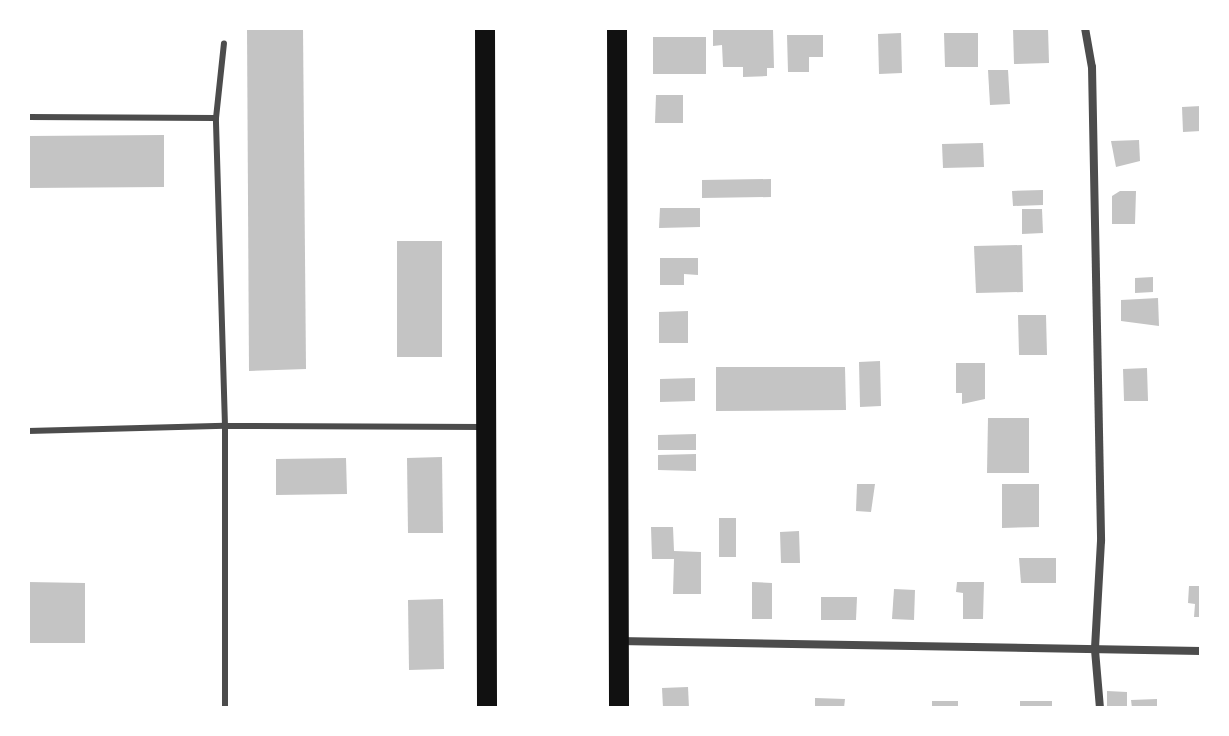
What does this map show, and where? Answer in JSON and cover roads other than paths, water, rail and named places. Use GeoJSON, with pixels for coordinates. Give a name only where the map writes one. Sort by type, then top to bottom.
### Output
{"type":"FeatureCollection","features":[{"type":"Feature","properties":{"kind":"main road"},"geometry":{"type":"LineString","coordinates":[[485,28],[487,708]]}},
{"type":"Feature","properties":{"kind":"main road"},"geometry":{"type":"LineString","coordinates":[[617,28],[619,708]]}},
{"type":"Feature","properties":{"kind":"street"},"geometry":{"type":"LineString","coordinates":[[1085,28],[1092,67],[1101,541],[1095,650],[1100,708]]}},
{"type":"Feature","properties":{"kind":"street"},"geometry":{"type":"LineString","coordinates":[[618,641],[1201,651]]}},
{"type":"Feature","properties":{"kind":"lane"},"geometry":{"type":"LineString","coordinates":[[224,43],[216,118],[225,426],[225,708]]}},
{"type":"Feature","properties":{"kind":"lane"},"geometry":{"type":"LineString","coordinates":[[28,117],[216,118]]}},
{"type":"Feature","properties":{"kind":"lane"},"geometry":{"type":"LineString","coordinates":[[28,431],[225,426],[484,427]]}}]}
